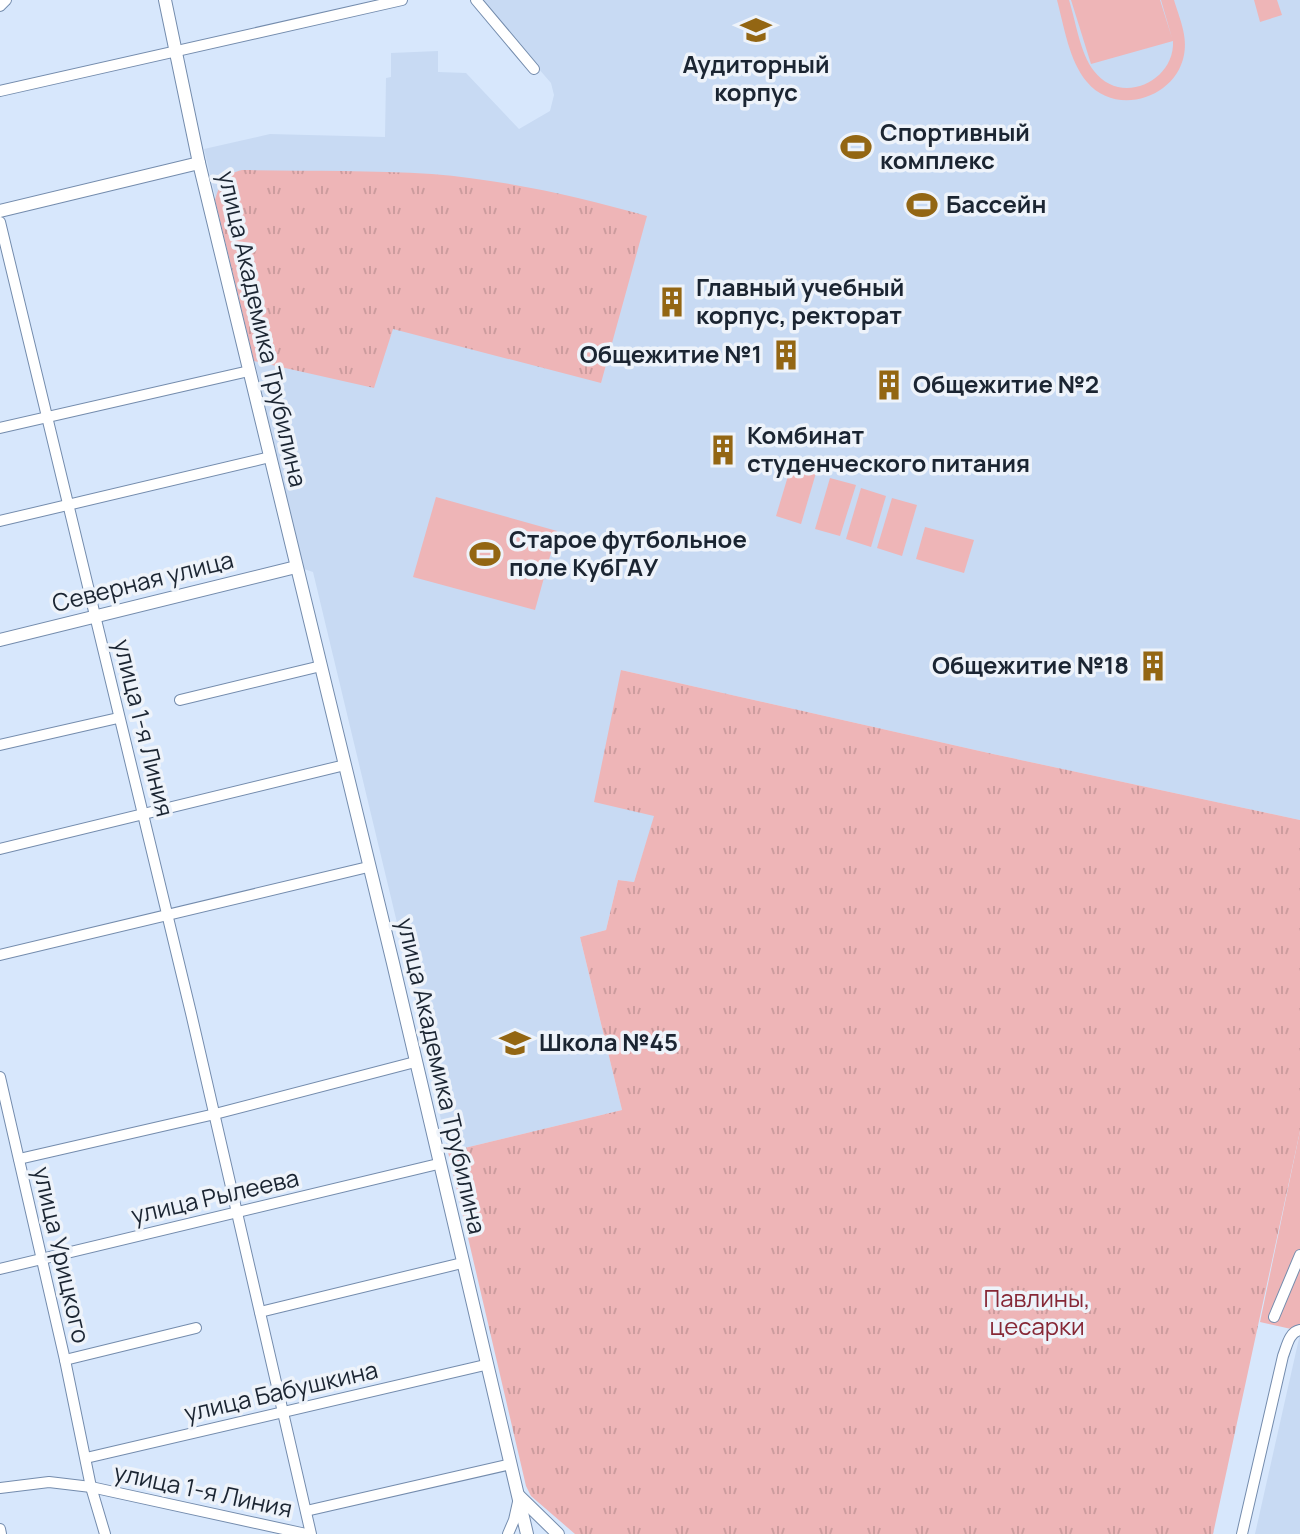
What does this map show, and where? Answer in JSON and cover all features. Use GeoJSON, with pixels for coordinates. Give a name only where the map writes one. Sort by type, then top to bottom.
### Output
{"type":"FeatureCollection","features":[{"type":"Feature","properties":{"kind":"main road","name":"улица Академика Трубилина"},"geometry":{"type":"LineString","coordinates":[[165,0],[199,163],[527,1534]]}},
{"type":"Feature","properties":{"kind":"main road"},"geometry":{"type":"LineString","coordinates":[[0,211],[199,163]]}},
{"type":"Feature","properties":{"kind":"main road","name":"Северная улица"},"geometry":{"type":"LineString","coordinates":[[0,640],[296,567]]}},
{"type":"Feature","properties":{"kind":"main road"},"geometry":{"type":"LineString","coordinates":[[519,1496],[558,1534]]}},
{"type":"Feature","properties":{"kind":"street"},"geometry":{"type":"LineString","coordinates":[[0,6],[6,0]]}},
{"type":"Feature","properties":{"kind":"street"},"geometry":{"type":"LineString","coordinates":[[0,91],[402,0]]}},
{"type":"Feature","properties":{"kind":"street"},"geometry":{"type":"LineString","coordinates":[[476,0],[534,69]]}},
{"type":"Feature","properties":{"kind":"street","name":"улица 1-я Линия"},"geometry":{"type":"LineString","coordinates":[[0,222],[215,1114],[309,1534],[91,1487]]}},
{"type":"Feature","properties":{"kind":"street"},"geometry":{"type":"LineString","coordinates":[[0,428],[249,371]]}},
{"type":"Feature","properties":{"kind":"street"},"geometry":{"type":"LineString","coordinates":[[0,521],[270,457]]}},
{"type":"Feature","properties":{"kind":"street"},"geometry":{"type":"LineString","coordinates":[[180,700],[321,666]]}},
{"type":"Feature","properties":{"kind":"street"},"geometry":{"type":"LineString","coordinates":[[0,745],[118,718]]}},
{"type":"Feature","properties":{"kind":"street"},"geometry":{"type":"LineString","coordinates":[[0,849],[345,765]]}},
{"type":"Feature","properties":{"kind":"street"},"geometry":{"type":"LineString","coordinates":[[0,955],[368,867]]}},
{"type":"Feature","properties":{"kind":"street"},"geometry":{"type":"LineString","coordinates":[[215,1114],[415,1062]]}},
{"type":"Feature","properties":{"kind":"street","name":"улица Урицкого"},"geometry":{"type":"LineString","coordinates":[[0,1077],[91,1487],[105,1534]]}},
{"type":"Feature","properties":{"kind":"street","name":"улица Урицкого"},"geometry":{"type":"LineString","coordinates":[[19,1159],[215,1114]]}},
{"type":"Feature","properties":{"kind":"street","name":"улица Рылеева"},"geometry":{"type":"LineString","coordinates":[[0,1269],[438,1164]]}},
{"type":"Feature","properties":{"kind":"street"},"geometry":{"type":"LineString","coordinates":[[1274,1317],[1300,1259]]}},
{"type":"Feature","properties":{"kind":"street"},"geometry":{"type":"LineString","coordinates":[[260,1312],[462,1263]]}},
{"type":"Feature","properties":{"kind":"street","name":"улица Урицкого"},"geometry":{"type":"LineString","coordinates":[[65,1360],[196,1328]]}},
{"type":"Feature","properties":{"kind":"street"},"geometry":{"type":"LineString","coordinates":[[1242,1534],[1283,1356],[1290,1337],[1300,1330]]}},
{"type":"Feature","properties":{"kind":"street","name":"улица Бабушкина"},"geometry":{"type":"LineString","coordinates":[[86,1458],[485,1365]]}},
{"type":"Feature","properties":{"kind":"street","name":"улица 1-я Линия"},"geometry":{"type":"LineString","coordinates":[[306,1511],[511,1464]]}},
{"type":"Feature","properties":{"kind":"street"},"geometry":{"type":"LineString","coordinates":[[0,1488],[49,1482],[91,1487]]}},
{"type":"Feature","properties":{"kind":"street"},"geometry":{"type":"LineString","coordinates":[[508,1534],[519,1496]]}},
{"type":"Feature","properties":{"kind":"shaded area"},"geometry":{"type":"Polygon","coordinates":[[[479,0],[1300,0],[1300,820],[621,670],[655,815],[634,882],[618,880],[606,930],[580,937],[622,1110],[448,1152],[410,977],[313,572],[304,569],[204,149],[270,134],[385,137],[386,78],[391,77],[391,53],[438,51],[438,72],[466,73],[519,129],[550,111],[554,95],[551,83],[479,0]]]}},
{"type":"Feature","properties":{"kind":"shaded area"},"geometry":{"type":"Polygon","coordinates":[[[1300,1334],[1300,1534],[1255,1534],[1300,1334]]]}},
{"type":"Feature","properties":{"kind":"green space"},"geometry":{"type":"Polygon","coordinates":[[[1057,0],[1069,0],[1082,46],[1094,71],[1118,87],[1131,88],[1156,78],[1165,68],[1173,41],[1091,64],[1071,0],[1160,0],[1172,38],[1161,0],[1174,0],[1185,41],[1179,70],[1170,82],[1143,98],[1113,99],[1099,93],[1087,82],[1076,64],[1057,0]]]}},
{"type":"Feature","properties":{"kind":"green space"},"geometry":{"type":"Polygon","coordinates":[[[1254,0],[1277,0],[1282,15],[1260,22],[1254,0]]]}},
{"type":"Feature","properties":{"kind":"green space"},"geometry":{"type":"Polygon","coordinates":[[[242,170],[385,172],[487,180],[647,216],[601,383],[393,329],[374,388],[254,361],[215,200],[224,180],[242,170]]]}},
{"type":"Feature","properties":{"kind":"green space"},"geometry":{"type":"Polygon","coordinates":[[[791,466],[816,473],[801,524],[776,516],[791,466]]]}},
{"type":"Feature","properties":{"kind":"green space"},"geometry":{"type":"Polygon","coordinates":[[[830,478],[856,485],[840,536],[815,529],[830,478]]]}},
{"type":"Feature","properties":{"kind":"green space"},"geometry":{"type":"Polygon","coordinates":[[[861,488],[886,496],[871,547],[846,539],[861,488]]]}},
{"type":"Feature","properties":{"kind":"green space","name":"Старое футбольное поле КубГАУ"},"geometry":{"type":"Polygon","coordinates":[[[436,497],[557,531],[535,610],[413,577],[436,497]]]}},
{"type":"Feature","properties":{"kind":"green space"},"geometry":{"type":"Polygon","coordinates":[[[892,498],[917,505],[902,556],[877,548],[892,498]]]}},
{"type":"Feature","properties":{"kind":"green space"},"geometry":{"type":"Polygon","coordinates":[[[925,527],[974,540],[964,573],[916,559],[925,527]]]}},
{"type":"Feature","properties":{"kind":"green space","name":"Павлины, цесарки"},"geometry":{"type":"Polygon","coordinates":[[[621,670],[1300,820],[1300,1131],[1213,1534],[575,1534],[531,1496],[526,1486],[448,1152],[622,1110],[580,937],[606,930],[618,880],[634,882],[654,816],[594,802],[621,670]]]}},
{"type":"Feature","properties":{"kind":"green space"},"geometry":{"type":"Polygon","coordinates":[[[1300,1131],[1300,1331],[1260,1322],[1300,1131]]]}},
{"type":"Feature","properties":{"kind":"place","name":"Аудиторный корпус"},"geometry":{"type":"Point","coordinates":[756,30]}},
{"type":"Feature","properties":{"kind":"place","name":"Спортивный комплекс"},"geometry":{"type":"Point","coordinates":[856,147]}},
{"type":"Feature","properties":{"kind":"place","name":"Бассейн"},"geometry":{"type":"Point","coordinates":[922,205]}},
{"type":"Feature","properties":{"kind":"place","name":"Главный учебный корпус, ректорат"},"geometry":{"type":"Point","coordinates":[672,302]}},
{"type":"Feature","properties":{"kind":"place","name":"Общежитие №1"},"geometry":{"type":"Point","coordinates":[786,355]}},
{"type":"Feature","properties":{"kind":"place","name":"Общежитие №2"},"geometry":{"type":"Point","coordinates":[889,385]}},
{"type":"Feature","properties":{"kind":"place","name":"Комбинат студенческого питания"},"geometry":{"type":"Point","coordinates":[723,450]}},
{"type":"Feature","properties":{"kind":"place","name":"Старое футбольное поле КубГАУ"},"geometry":{"type":"Point","coordinates":[485,554]}},
{"type":"Feature","properties":{"kind":"place","name":"Общежитие №18"},"geometry":{"type":"Point","coordinates":[1153,666]}},
{"type":"Feature","properties":{"kind":"place","name":"Школа №45"},"geometry":{"type":"Point","coordinates":[515,1043]}}]}
